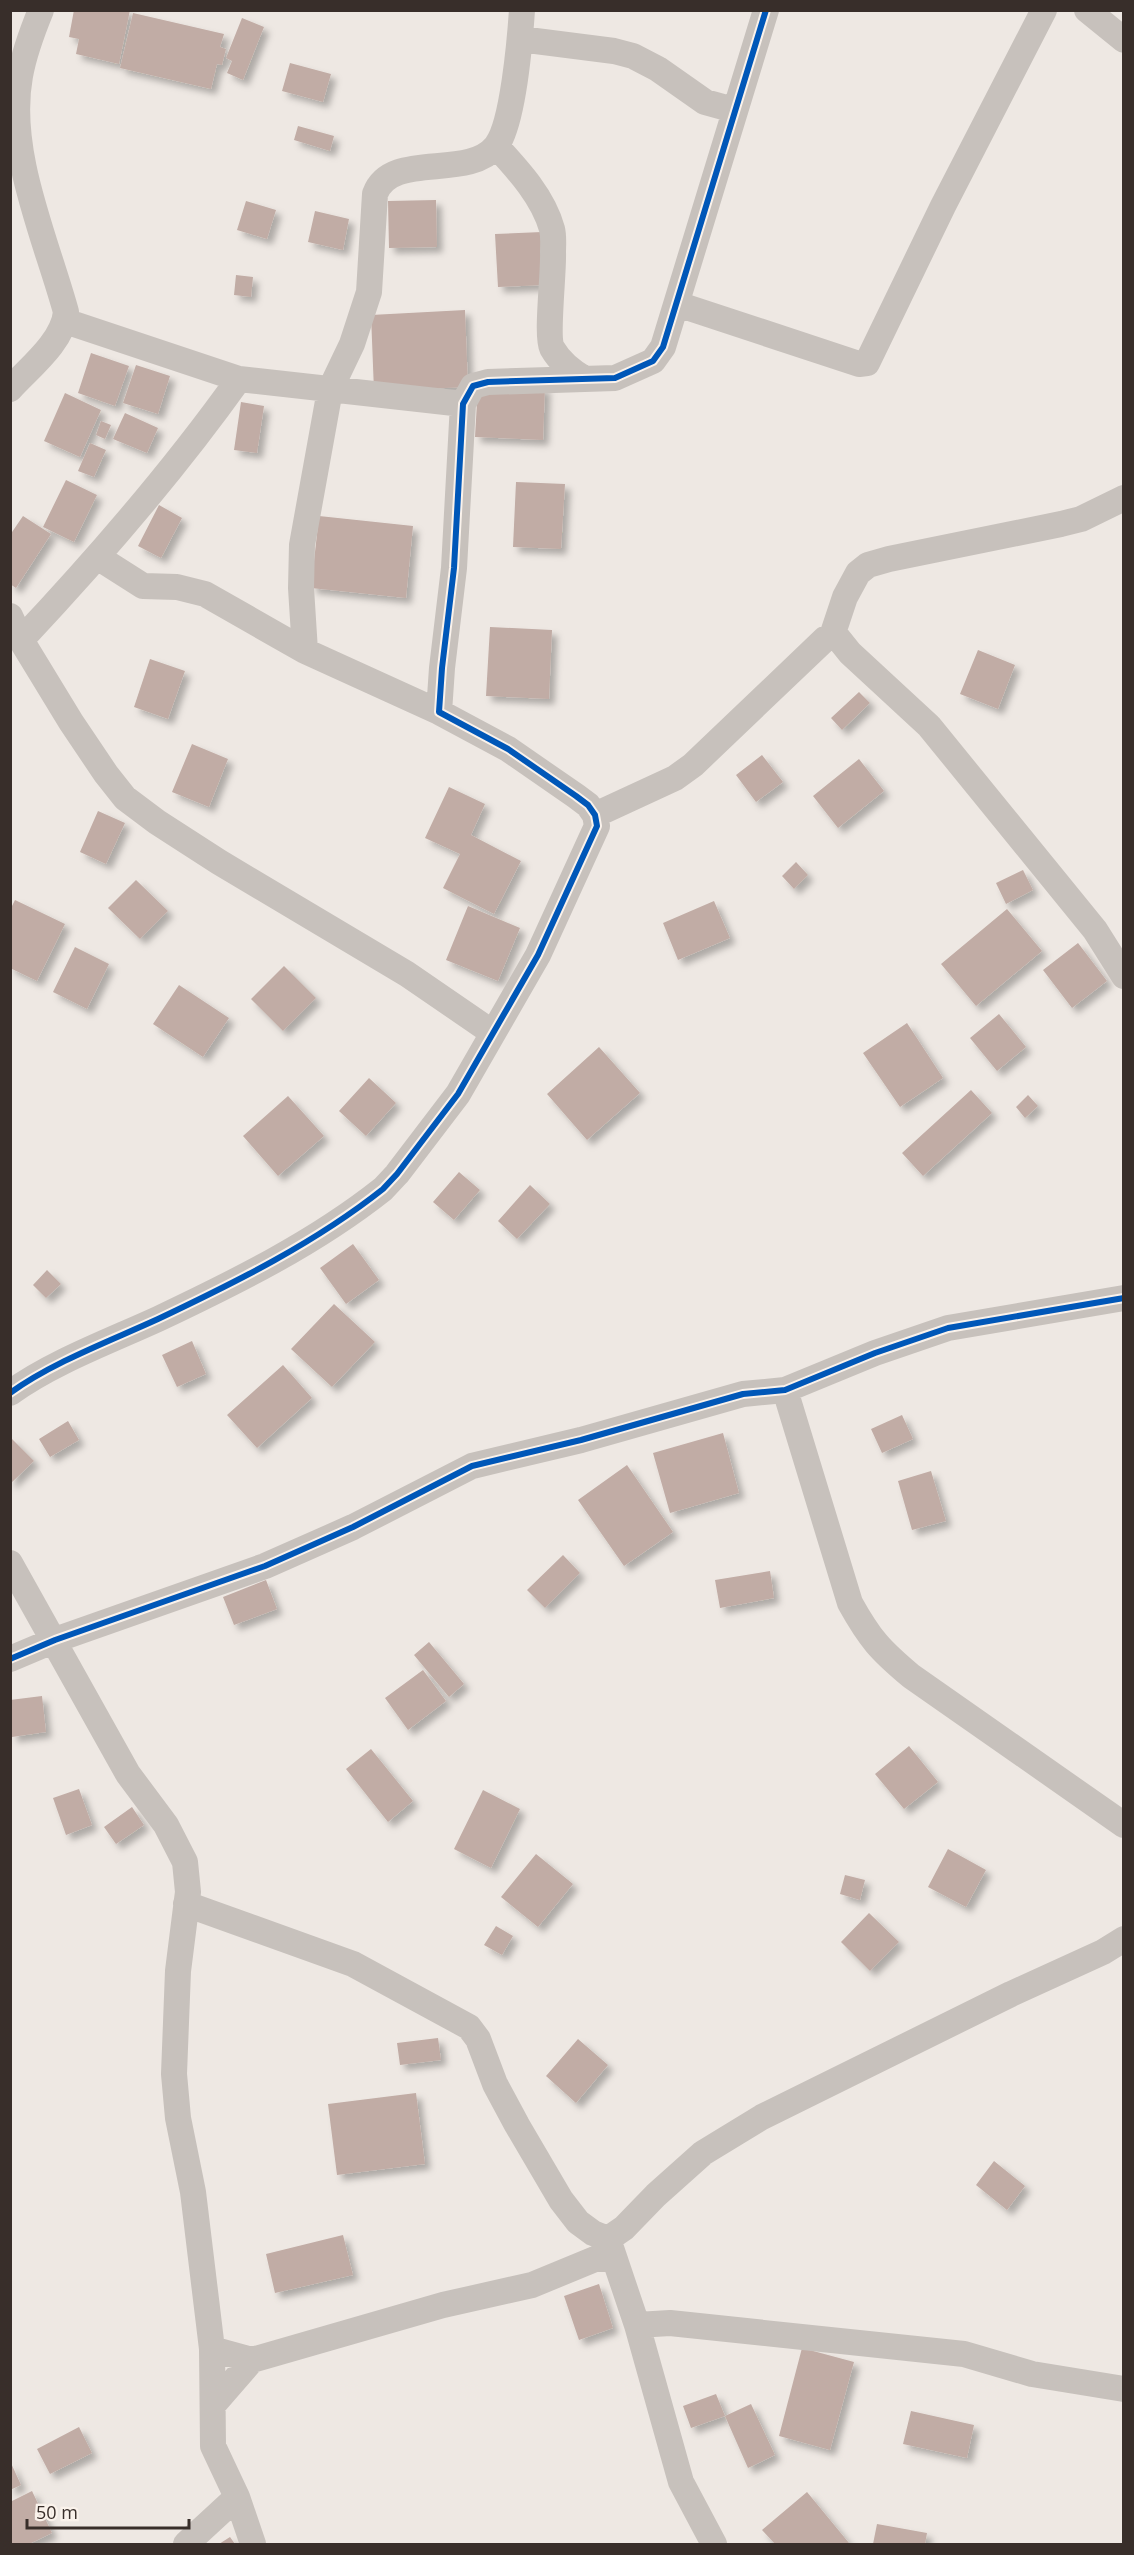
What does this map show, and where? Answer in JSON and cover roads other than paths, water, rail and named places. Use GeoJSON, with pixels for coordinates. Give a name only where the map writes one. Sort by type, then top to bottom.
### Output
{"type":"FeatureCollection","features":[{"type":"Feature","properties":{"kind":"street"},"geometry":{"type":"LineString","coordinates":[[10,389],[61,330],[66,312],[25,174],[18,138],[19,77],[28,43],[41,10]]}},
{"type":"Feature","properties":{"kind":"street"},"geometry":{"type":"LineString","coordinates":[[305,651],[301,588],[302,545],[330,390],[352,344],[369,292],[374,202],[378,184],[393,172],[472,161],[496,146],[507,114],[520,39],[522,10]]}},
{"type":"Feature","properties":{"kind":"street"},"geometry":{"type":"LineString","coordinates":[[439,712],[454,568],[463,404],[473,386],[488,382],[615,378],[653,361],[663,347],[677,304],[766,10]]}},
{"type":"Feature","properties":{"kind":"street"},"geometry":{"type":"LineString","coordinates":[[677,304],[859,364],[867,363],[943,206],[1044,10]]}},
{"type":"Feature","properties":{"kind":"street"},"geometry":{"type":"LineString","coordinates":[[1087,10],[1124,40]]}},
{"type":"Feature","properties":{"kind":"street"},"geometry":{"type":"LineString","coordinates":[[520,39],[614,51],[633,56],[657,69],[705,102],[734,110]]}},
{"type":"Feature","properties":{"kind":"street"},"geometry":{"type":"LineString","coordinates":[[496,146],[518,170],[545,208],[553,232],[554,276],[549,336],[552,348],[568,369],[585,379]]}},
{"type":"Feature","properties":{"kind":"street"},"geometry":{"type":"LineString","coordinates":[[65,321],[239,379],[277,381],[330,390],[463,404]]}},
{"type":"Feature","properties":{"kind":"street"},"geometry":{"type":"LineString","coordinates":[[21,640],[99,558],[183,456],[239,379]]}},
{"type":"Feature","properties":{"kind":"street"},"geometry":{"type":"LineString","coordinates":[[595,815],[675,778],[693,765],[825,639],[832,636],[852,581],[868,565],[1060,525],[1081,519],[1124,498]]}},
{"type":"Feature","properties":{"kind":"street"},"geometry":{"type":"LineString","coordinates":[[10,1393],[91,1348],[156,1320],[275,1261],[369,1200],[397,1174],[458,1094],[538,955],[597,826],[595,815],[588,805],[508,749],[439,712],[305,651],[205,594],[177,587],[143,586],[99,558]]}},
{"type":"Feature","properties":{"kind":"street"},"geometry":{"type":"LineString","coordinates":[[10,616],[21,640],[71,722],[106,774],[126,798],[219,862],[407,974],[493,1033]]}},
{"type":"Feature","properties":{"kind":"street"},"geometry":{"type":"LineString","coordinates":[[832,636],[838,639],[850,653],[929,726],[1095,930],[1124,976]]}},
{"type":"Feature","properties":{"kind":"street"},"geometry":{"type":"LineString","coordinates":[[10,1659],[55,1640],[266,1566],[354,1527],[472,1466],[580,1440],[743,1394],[786,1390],[875,1353],[948,1328],[1124,1298]]}},
{"type":"Feature","properties":{"kind":"street"},"geometry":{"type":"LineString","coordinates":[[786,1390],[850,1603],[868,1635],[884,1653],[911,1676],[1124,1825]]}},
{"type":"Feature","properties":{"kind":"street"},"geometry":{"type":"LineString","coordinates":[[10,1563],[128,1774],[165,1825],[185,1862],[188,1892],[178,1971],[174,2074],[178,2118],[193,2192],[212,2349],[213,2446],[237,2497],[253,2544]]}},
{"type":"Feature","properties":{"kind":"street"},"geometry":{"type":"LineString","coordinates":[[186,1904],[352,1964],[469,2027],[478,2039],[495,2084],[561,2200],[578,2222],[611,2249],[637,2325],[681,2482],[714,2544]]}},
{"type":"Feature","properties":{"kind":"street"},"geometry":{"type":"LineString","coordinates":[[212,2349],[252,2360],[443,2305],[532,2285],[595,2259],[611,2249],[624,2228],[656,2195],[703,2153],[762,2117],[1011,1994],[1103,1952],[1124,1939]]}},
{"type":"Feature","properties":{"kind":"street"},"geometry":{"type":"LineString","coordinates":[[637,2325],[689,2325],[964,2354],[1032,2374],[1124,2389]]}},
{"type":"Feature","properties":{"kind":"street"},"geometry":{"type":"LineString","coordinates":[[213,2405],[252,2360]]}},
{"type":"Feature","properties":{"kind":"street"},"geometry":{"type":"LineString","coordinates":[[186,2544],[237,2497]]}}]}
